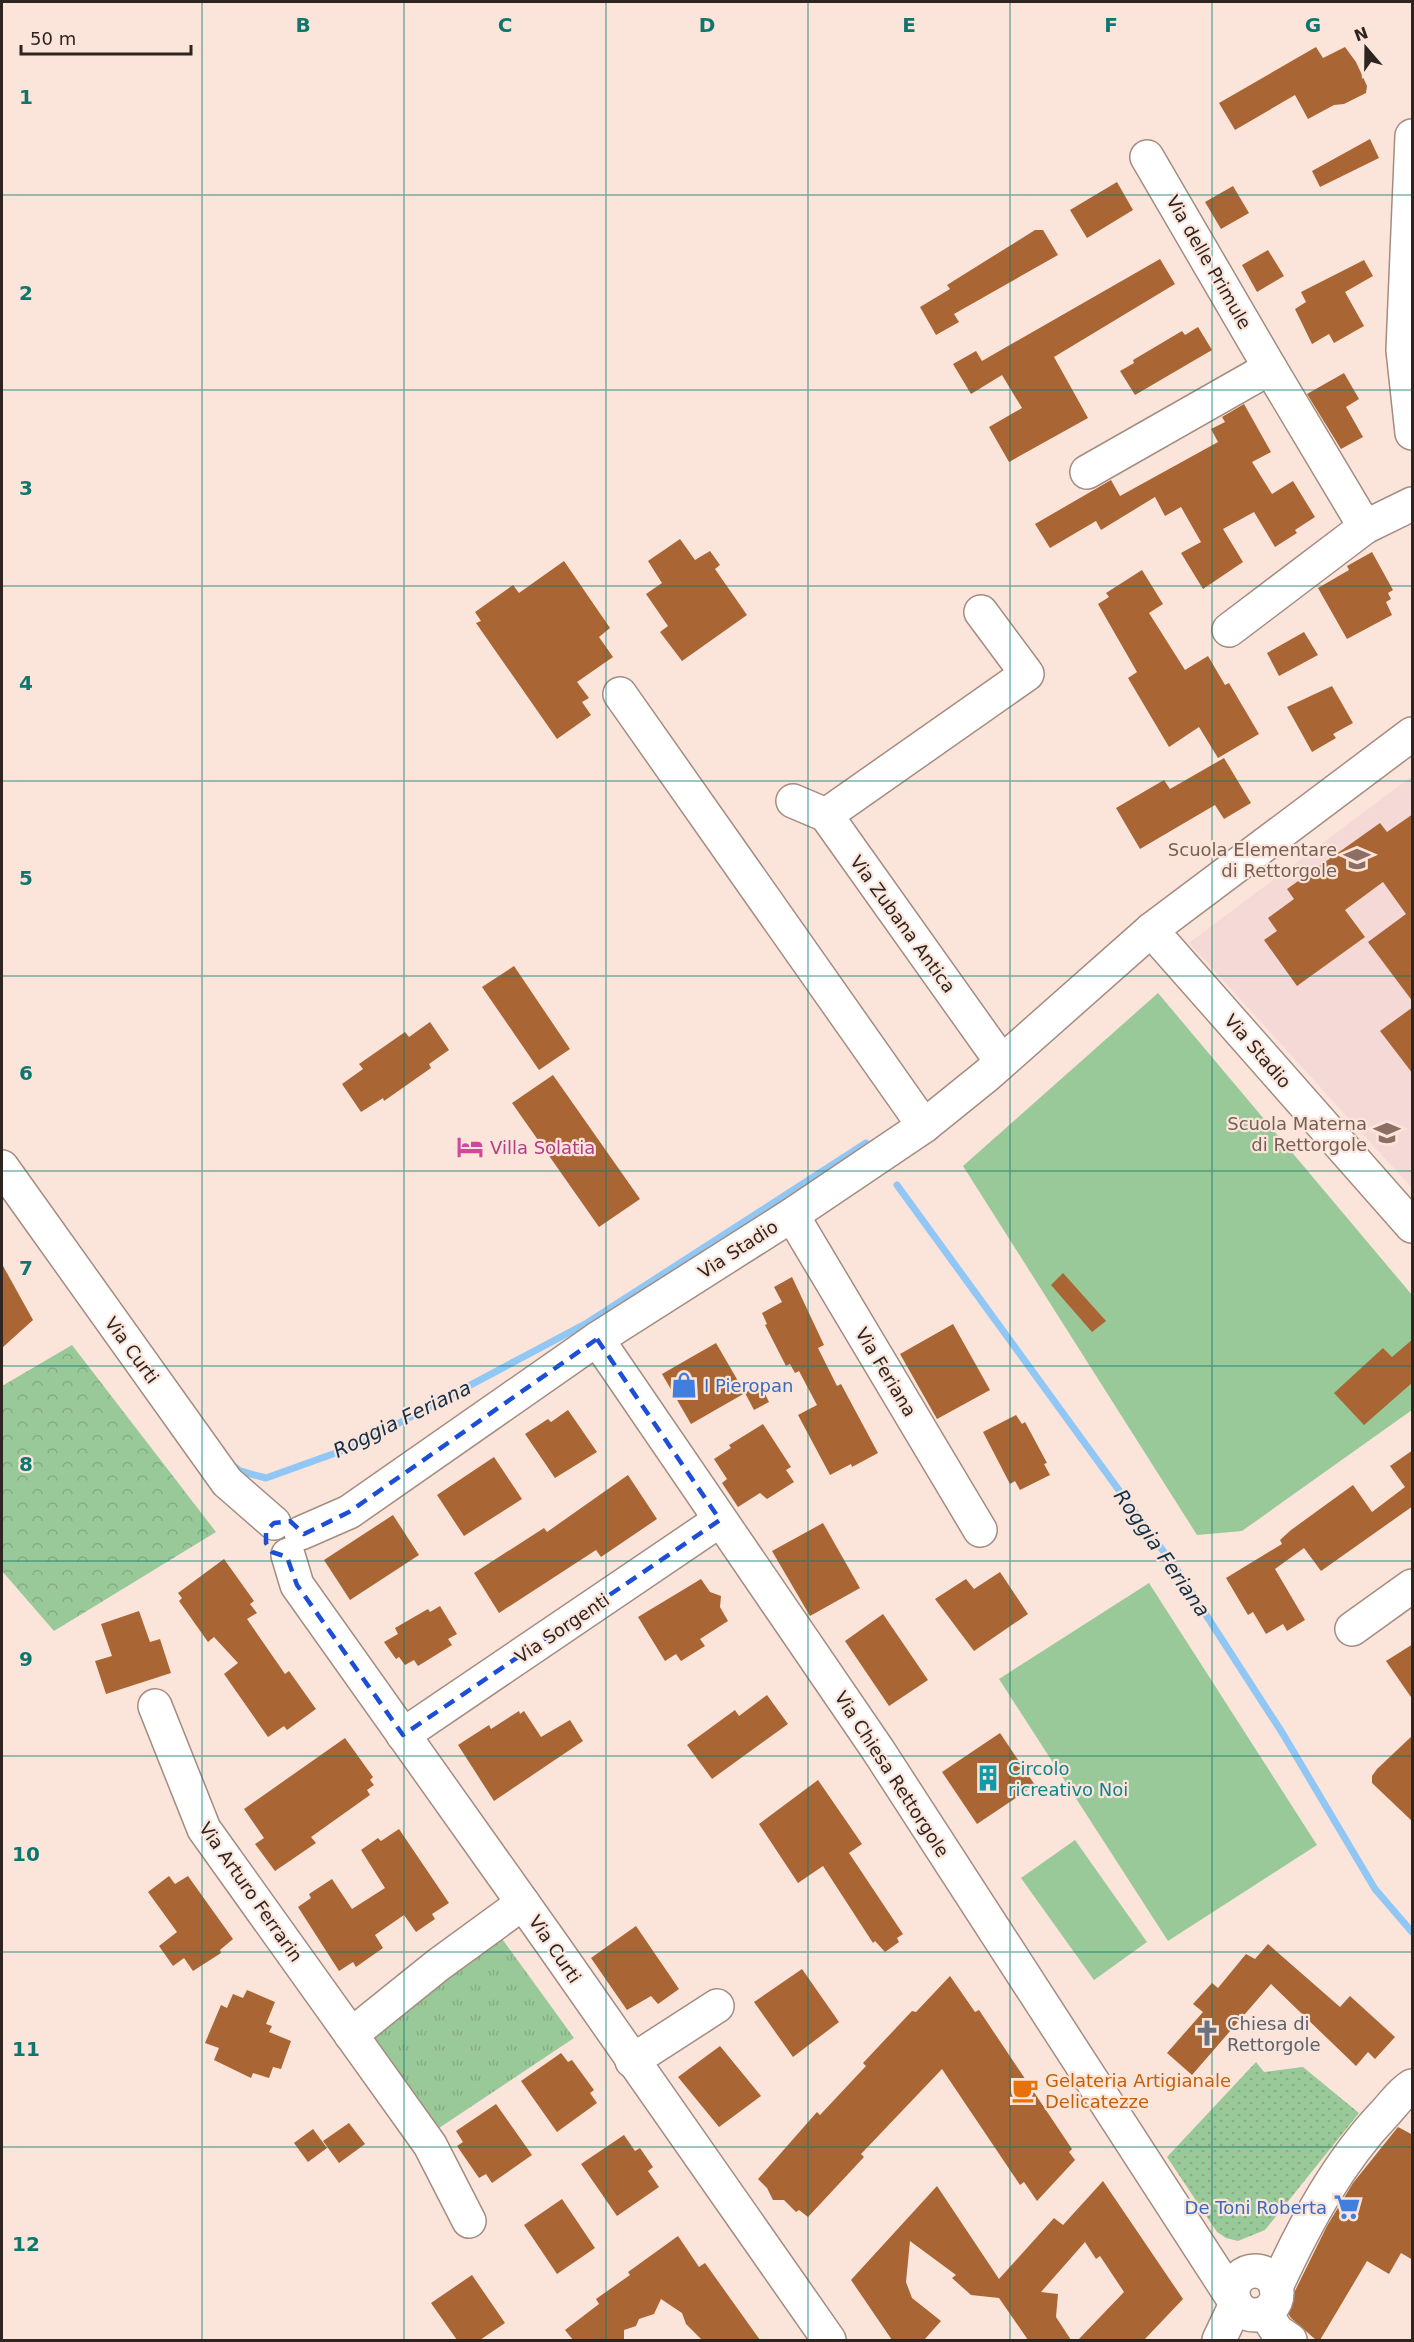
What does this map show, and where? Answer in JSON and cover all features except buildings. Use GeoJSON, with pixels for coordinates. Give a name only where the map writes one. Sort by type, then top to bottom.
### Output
{"type":"FeatureCollection","features":[{"type":"Feature","properties":{"kind":"street"},"geometry":{"type":"LineString","coordinates":[[1413,136],[1403,350],[1413,433]]}},
{"type":"Feature","properties":{"kind":"street","name":"Via delle Primule"},"geometry":{"type":"LineString","coordinates":[[1147,157],[1365,527]]}},
{"type":"Feature","properties":{"kind":"street"},"geometry":{"type":"LineString","coordinates":[[1087,472],[1270,368]]}},
{"type":"Feature","properties":{"kind":"street"},"geometry":{"type":"LineString","coordinates":[[1229,630],[1365,527],[1413,504]]}},
{"type":"Feature","properties":{"kind":"street"},"geometry":{"type":"LineString","coordinates":[[793,801],[825,815],[1027,674],[981,612]]}},
{"type":"Feature","properties":{"kind":"street"},"geometry":{"type":"LineString","coordinates":[[620,694],[924,1126]]}},
{"type":"Feature","properties":{"kind":"street","name":"Via Stadio"},"geometry":{"type":"LineString","coordinates":[[288,1537],[349,1512],[597,1339],[792,1215],[924,1126],[1150,930],[1413,735]]}},
{"type":"Feature","properties":{"kind":"street","name":"Via Zubana Antica"},"geometry":{"type":"LineString","coordinates":[[825,815],[1001,1061]]}},
{"type":"Feature","properties":{"kind":"street","name":"Via Stadio"},"geometry":{"type":"LineString","coordinates":[[1150,930],[1413,1226]]}},
{"type":"Feature","properties":{"kind":"street","name":"Via Curti"},"geometry":{"type":"LineString","coordinates":[[2,1167],[227,1482],[288,1537],[297,1585],[829,2340]]}},
{"type":"Feature","properties":{"kind":"street","name":"Via Feriana"},"geometry":{"type":"LineString","coordinates":[[792,1215],[980,1530]]}},
{"type":"Feature","properties":{"kind":"street","name":"Via Chiesa Rettorgole"},"geometry":{"type":"LineString","coordinates":[[597,1339],[884,1760],[1178,2215],[1253,2295],[1277,2331],[1290,2340]]}},
{"type":"Feature","properties":{"kind":"street","name":"Via Sorgenti"},"geometry":{"type":"LineString","coordinates":[[404,1736],[720,1520]]}},
{"type":"Feature","properties":{"kind":"street"},"geometry":{"type":"LineString","coordinates":[[1352,1629],[1413,1586]]}},
{"type":"Feature","properties":{"kind":"street","name":"Via Arturo Ferrarin"},"geometry":{"type":"LineString","coordinates":[[155,1706],[204,1829],[430,2145],[469,2221]]}},
{"type":"Feature","properties":{"kind":"street"},"geometry":{"type":"LineString","coordinates":[[351,2035],[438,1965],[523,1903]]}},
{"type":"Feature","properties":{"kind":"street"},"geometry":{"type":"LineString","coordinates":[[632,2061],[717,2006]]}},
{"type":"Feature","properties":{"kind":"street"},"geometry":{"type":"LineString","coordinates":[[1220,2340],[1302,2232],[1333,2181],[1377,2122],[1413,2086]]}},
{"type":"Feature","properties":{"kind":"street"},"geometry":{"type":"LineString","coordinates":[[1230,2340],[1253,2295]]}},
{"type":"Feature","properties":{"kind":"highlighted area"},"geometry":{"type":"Polygon","coordinates":[[[597,1339],[720,1520],[403,1735],[297,1585],[287,1557],[272,1552],[266,1543],[266,1531],[274,1523],[290,1521],[304,1534],[349,1512],[597,1339]]]}},
{"type":"Feature","properties":{"kind":"shaded area","name":"Scuola Elementare di Rettorgole"},"geometry":{"type":"Polygon","coordinates":[[[1412,776],[1412,1188],[1189,943],[1412,776]]]}},
{"type":"Feature","properties":{"kind":"green space"},"geometry":{"type":"Polygon","coordinates":[[[1158,993],[1412,1295],[1412,1410],[1242,1531],[1197,1535],[963,1166],[1158,993]]]}},
{"type":"Feature","properties":{"kind":"green space"},"geometry":{"type":"Polygon","coordinates":[[[72,1345],[216,1532],[54,1631],[2,1571],[2,1386],[72,1345]]]}},
{"type":"Feature","properties":{"kind":"green space"},"geometry":{"type":"Polygon","coordinates":[[[1149,1583],[1317,1845],[1168,1941],[999,1679],[1149,1583]]]}},
{"type":"Feature","properties":{"kind":"green space"},"geometry":{"type":"Polygon","coordinates":[[[1075,1840],[1147,1942],[1094,1980],[1021,1878],[1075,1840]]]}},
{"type":"Feature","properties":{"kind":"green space"},"geometry":{"type":"Polygon","coordinates":[[[500,1936],[574,2038],[421,2140],[356,2036],[500,1936]]]}},
{"type":"Feature","properties":{"kind":"green space"},"geometry":{"type":"Polygon","coordinates":[[[1256,2062],[1264,2072],[1303,2067],[1359,2113],[1265,2230],[1238,2241],[1226,2238],[1217,2232],[1167,2157],[1256,2062]]]}},
{"type":"Feature","properties":{"kind":"waterway","name":"Roggia Feriana"},"geometry":{"type":"LineString","coordinates":[[235,1467],[240,1471],[266,1478],[358,1445],[587,1323],[866,1143]]}},
{"type":"Feature","properties":{"kind":"waterway","name":"Roggia Feriana"},"geometry":{"type":"LineString","coordinates":[[897,1185],[1177,1570],[1283,1734],[1375,1889],[1412,1932]]}},
{"type":"Feature","properties":{"kind":"place","name":"Scuola Elementare di Rettorgole"},"geometry":{"type":"Point","coordinates":[1357,859]}},
{"type":"Feature","properties":{"kind":"place","name":"Scuola Materna di Rettorgole"},"geometry":{"type":"Point","coordinates":[1387,1133]}},
{"type":"Feature","properties":{"kind":"place","name":"Villa Solatia"},"geometry":{"type":"Point","coordinates":[470,1147]}},
{"type":"Feature","properties":{"kind":"place","name":"I Pieropan"},"geometry":{"type":"Point","coordinates":[684,1385]}},
{"type":"Feature","properties":{"kind":"place","name":"Circolo ricreativo Noi"},"geometry":{"type":"Point","coordinates":[988,1778]}},
{"type":"Feature","properties":{"kind":"place","name":"Chiesa di Rettorgole"},"geometry":{"type":"Point","coordinates":[1207,2033]}},
{"type":"Feature","properties":{"kind":"place","name":"Gelateria Artigianale Delicatezze"},"geometry":{"type":"Point","coordinates":[1025,2090]}},
{"type":"Feature","properties":{"kind":"place","name":"De Toni Roberta"},"geometry":{"type":"Point","coordinates":[1347,2207]}}]}
